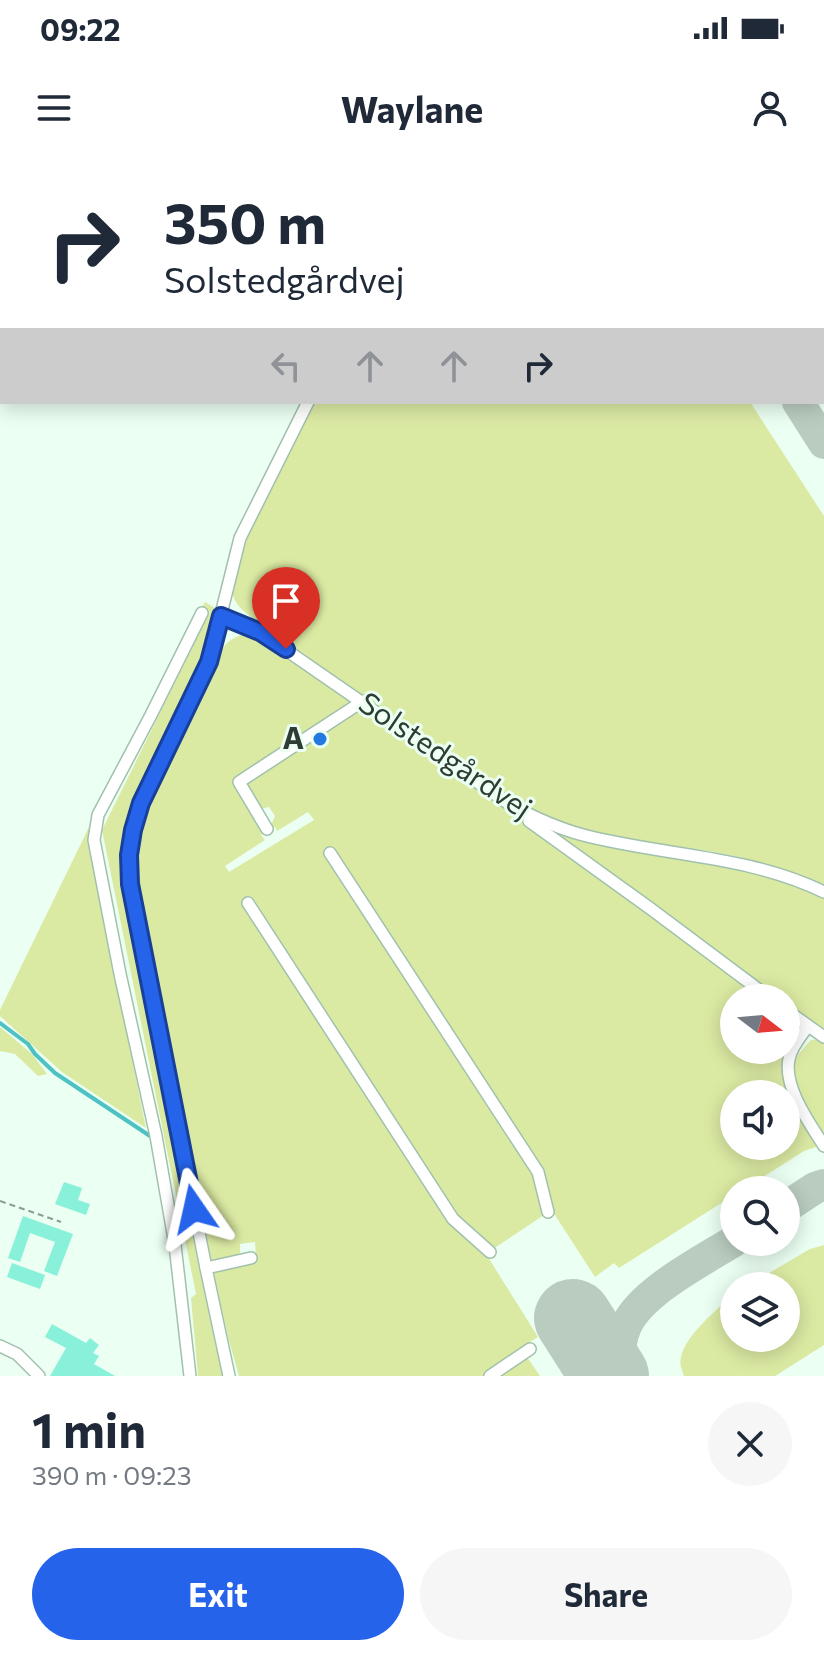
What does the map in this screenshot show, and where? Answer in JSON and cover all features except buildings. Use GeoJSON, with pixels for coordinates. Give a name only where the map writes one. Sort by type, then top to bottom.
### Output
{"type":"FeatureCollection","features":[{"type":"Feature","properties":{"kind":"street"},"geometry":{"type":"LineString","coordinates":[[229,1376],[130,884],[129,855],[141,803],[209,662],[240,538],[307,404]]}},
{"type":"Feature","properties":{"kind":"street"},"geometry":{"type":"LineString","coordinates":[[190,1376],[175,1245],[156,1136],[94,840],[98,815],[202,613]]}},
{"type":"Feature","properties":{"kind":"street","name":"Solstedgårdvej"},"geometry":{"type":"LineString","coordinates":[[221,616],[260,632],[509,804],[547,823],[585,835],[741,864],[793,878],[824,892]]}},
{"type":"Feature","properties":{"kind":"street"},"geometry":{"type":"LineString","coordinates":[[267,829],[239,782],[363,701]]}},
{"type":"Feature","properties":{"kind":"street"},"geometry":{"type":"LineString","coordinates":[[509,804],[751,984]]}},
{"type":"Feature","properties":{"kind":"street"},"geometry":{"type":"LineString","coordinates":[[330,853],[538,1172],[548,1212]]}},
{"type":"Feature","properties":{"kind":"street"},"geometry":{"type":"LineString","coordinates":[[248,903],[453,1219],[490,1252]]}},
{"type":"Feature","properties":{"kind":"street"},"geometry":{"type":"LineString","coordinates":[[800,1020],[824,1037]]}},
{"type":"Feature","properties":{"kind":"street"},"geometry":{"type":"LineString","coordinates":[[808,1026],[789,1056],[790,1086],[824,1146]]}},
{"type":"Feature","properties":{"kind":"street"},"geometry":{"type":"LineString","coordinates":[[206,1268],[251,1258]]}},
{"type":"Feature","properties":{"kind":"street"},"geometry":{"type":"LineString","coordinates":[[0,1346],[17,1354],[39,1376]]}},
{"type":"Feature","properties":{"kind":"street"},"geometry":{"type":"LineString","coordinates":[[490,1376],[530,1349]]}},
{"type":"Feature","properties":{"kind":"path"},"geometry":{"type":"LineString","coordinates":[[0,1201],[61,1222]]}},
{"type":"Feature","properties":{"kind":"green space"},"geometry":{"type":"Polygon","coordinates":[[[315,404],[751,404],[824,516],[824,886],[730,855],[583,830],[527,808],[252,618],[233,595],[235,578],[252,527],[315,404]]]}},
{"type":"Feature","properties":{"kind":"green space"},"geometry":{"type":"Polygon","coordinates":[[[205,602],[215,608],[209,640],[134,803],[123,856],[128,912],[190,1224],[216,1348],[225,1376],[198,1376],[191,1298],[196,1294],[102,830],[210,612],[202,607],[205,602]]]}},
{"type":"Feature","properties":{"kind":"green space"},"geometry":{"type":"Polygon","coordinates":[[[245,634],[261,639],[353,700],[351,707],[235,782],[266,831],[261,835],[265,840],[225,866],[229,872],[314,820],[308,812],[277,831],[275,827],[272,828],[275,816],[269,807],[260,809],[249,791],[249,780],[357,710],[363,710],[531,827],[744,984],[720,984],[720,1064],[783,1064],[786,1080],[720,1080],[720,1160],[790,1160],[765,1176],[720,1176],[720,1204],[619,1268],[614,1263],[595,1277],[553,1212],[541,1169],[335,849],[327,853],[532,1172],[544,1215],[493,1249],[456,1216],[255,901],[245,904],[448,1220],[486,1254],[538,1337],[484,1376],[239,1376],[213,1269],[256,1259],[255,1242],[240,1244],[240,1255],[212,1263],[144,924],[137,865],[145,807],[217,656],[228,642],[245,634]]]}},
{"type":"Feature","properties":{"kind":"green space"},"geometry":{"type":"Polygon","coordinates":[[[90,825],[91,856],[146,1128],[62,1072],[0,1016],[0,1010],[90,825]]]}},
{"type":"Feature","properties":{"kind":"green space"},"geometry":{"type":"Polygon","coordinates":[[[545,828],[604,846],[765,875],[824,897],[824,1032],[800,1014],[800,984],[759,984],[545,828]]]}},
{"type":"Feature","properties":{"kind":"green space"},"geometry":{"type":"Polygon","coordinates":[[[0,1027],[32,1054],[47,1074],[38,1076],[15,1054],[0,1051],[0,1027]]]}},
{"type":"Feature","properties":{"kind":"green space"},"geometry":{"type":"Polygon","coordinates":[[[811,1040],[824,1041],[824,1139],[800,1098],[800,1080],[794,1080],[795,1064],[800,1064],[800,1053],[811,1040]]]}},
{"type":"Feature","properties":{"kind":"green space"},"geometry":{"type":"Polygon","coordinates":[[[800,1111],[815,1138],[816,1147],[800,1154],[800,1111]]]}},
{"type":"Feature","properties":{"kind":"green space"},"geometry":{"type":"Polygon","coordinates":[[[824,1245],[824,1345],[775,1376],[684,1376],[680,1360],[684,1348],[720,1307],[720,1352],[800,1352],[800,1272],[771,1272],[810,1249],[824,1245]]]}},
{"type":"Feature","properties":{"kind":"green space"},"geometry":{"type":"Polygon","coordinates":[[[527,1357],[540,1376],[498,1376],[527,1357]]]}},
{"type":"Feature","properties":{"kind":"waterway"},"geometry":{"type":"LineString","coordinates":[[0,1023],[28,1044],[55,1073],[150,1136]]}},
{"type":"Feature","properties":{"kind":"taxiway"},"geometry":{"type":"LineString","coordinates":[[799,404],[824,443]]}},
{"type":"Feature","properties":{"kind":"taxiway"},"geometry":{"type":"LineString","coordinates":[[800,1198],[824,1185]]}},
{"type":"Feature","properties":{"kind":"taxiway"},"geometry":{"type":"LineString","coordinates":[[620,1376],[622,1338],[634,1313],[658,1289],[720,1250]]}},
{"type":"Feature","properties":{"kind":"runway"},"geometry":{"type":"LineString","coordinates":[[573,1318],[610,1376]]}},
{"type":"Feature","properties":{"kind":"place","name":"A"},"geometry":{"type":"Point","coordinates":[320,739]}},
{"type":"Feature","properties":{"kind":"route"},"geometry":{"type":"LineString","coordinates":[[194,1209],[130,884],[129,855],[133,830],[141,803],[209,662],[221,616],[260,632],[286,649]]}}]}
